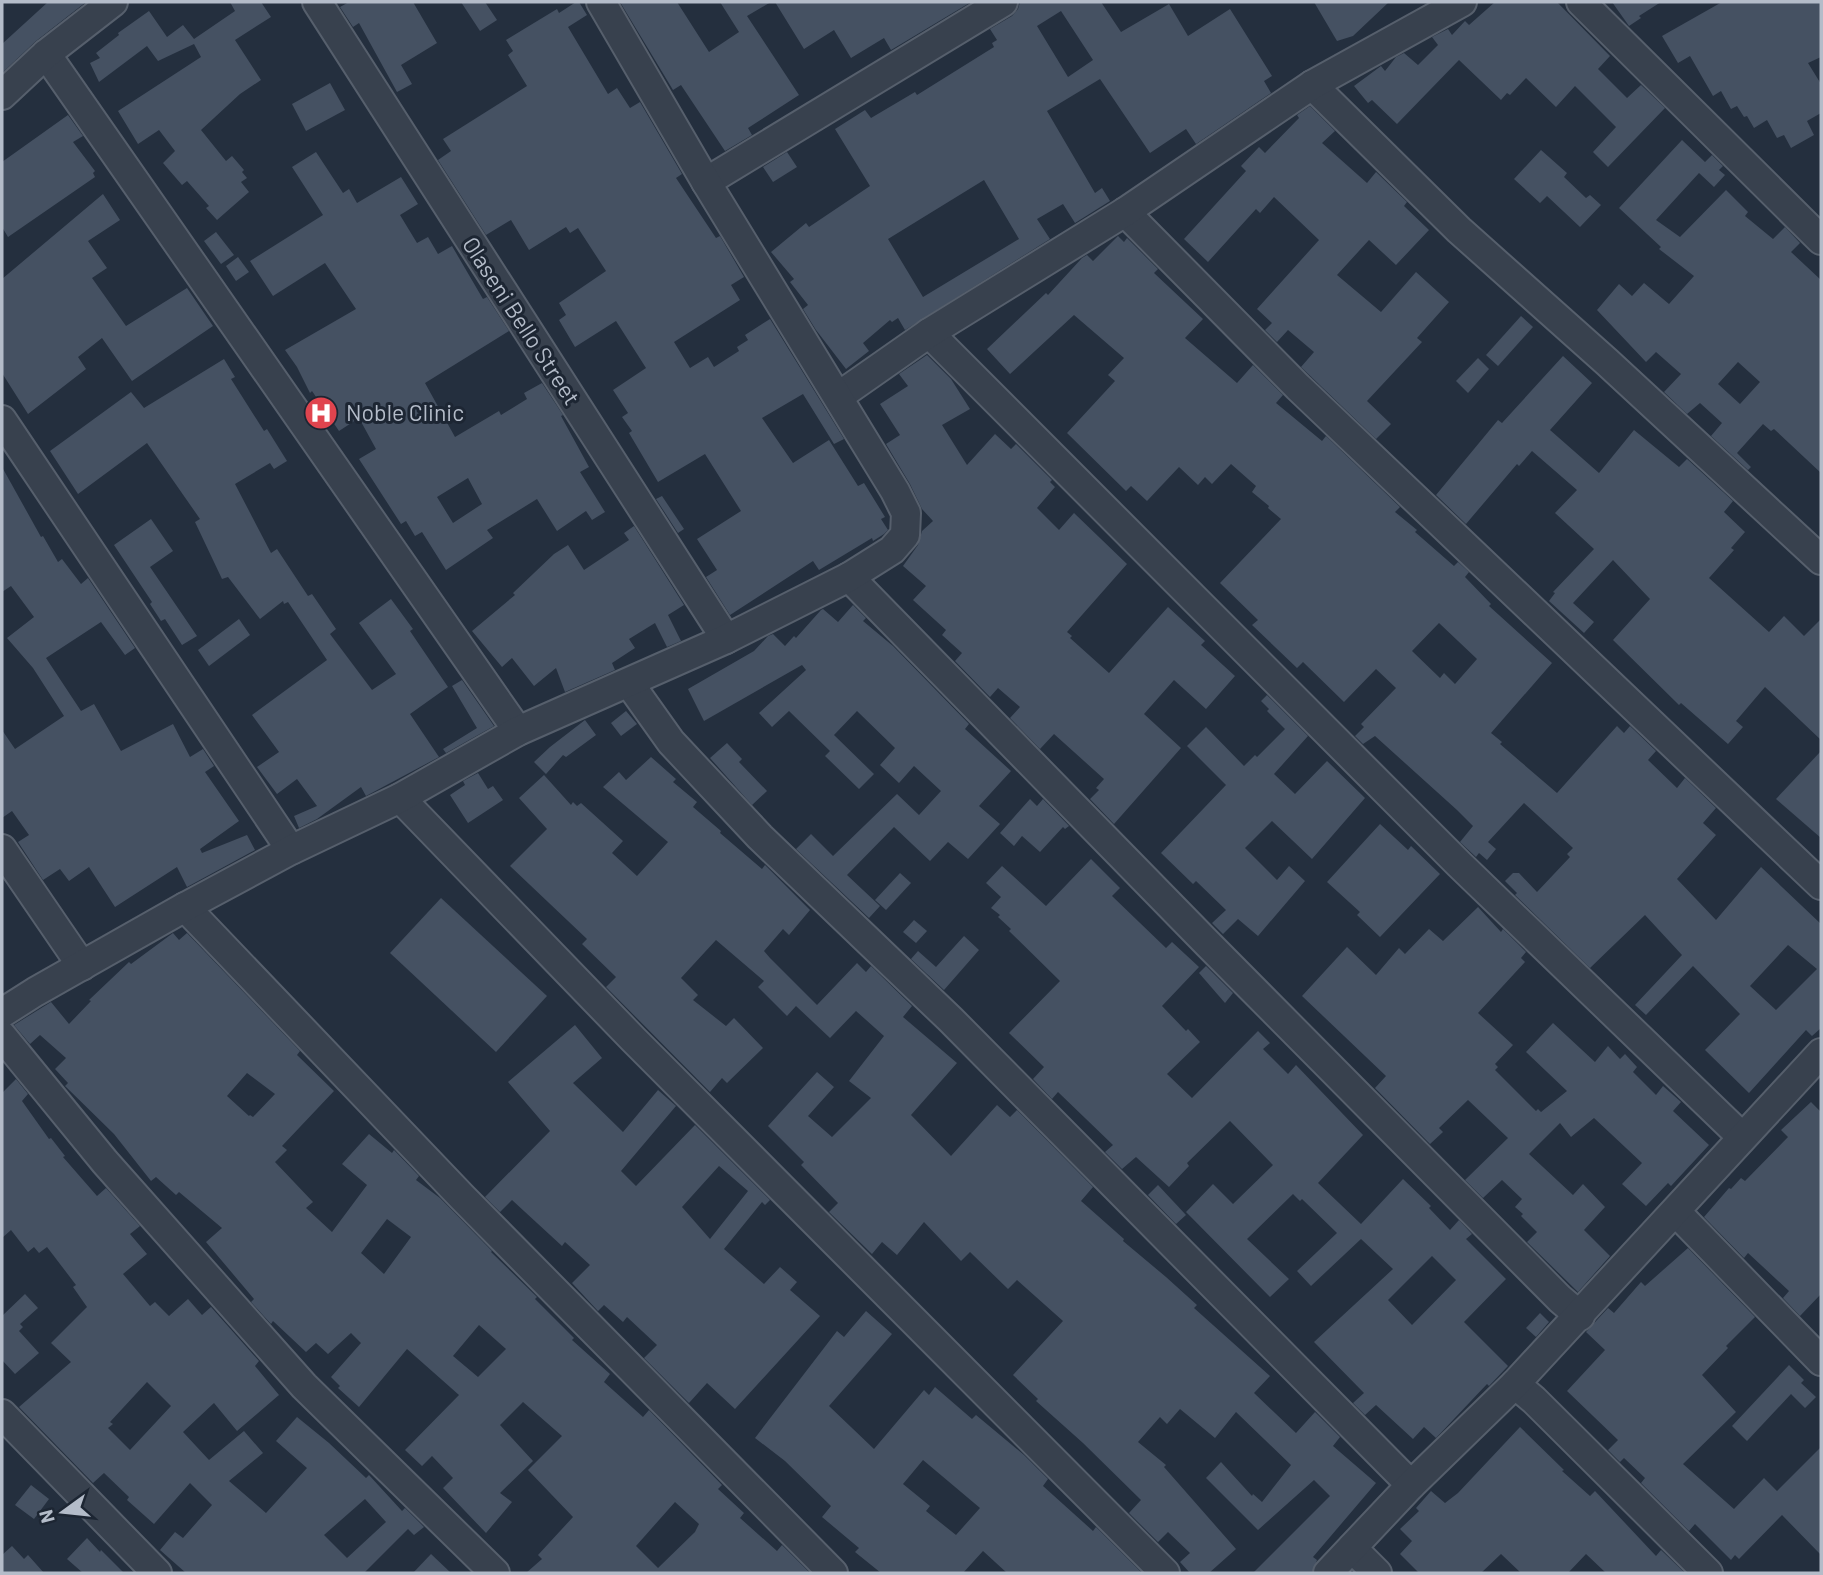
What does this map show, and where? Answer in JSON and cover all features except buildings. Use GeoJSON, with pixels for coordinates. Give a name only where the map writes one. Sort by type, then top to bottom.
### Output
{"type":"FeatureCollection","features":[{"type":"Feature","properties":{"kind":"street"},"geometry":{"type":"LineString","coordinates":[[2,95],[46,54],[113,2]]}},
{"type":"Feature","properties":{"kind":"street","name":"Olaseni Bello Street"},"geometry":{"type":"LineString","coordinates":[[317,2],[726,639]]}},
{"type":"Feature","properties":{"kind":"street"},"geometry":{"type":"LineString","coordinates":[[2,1013],[34,992],[185,907],[291,850],[400,798],[518,731],[726,639],[849,577],[892,550],[905,536],[906,513],[839,396],[706,182],[600,2]]}},
{"type":"Feature","properties":{"kind":"street"},"geometry":{"type":"LineString","coordinates":[[706,182],[1003,2]]}},
{"type":"Feature","properties":{"kind":"street"},"geometry":{"type":"LineString","coordinates":[[839,396],[929,333],[1125,212],[1312,85],[1462,2]]}},
{"type":"Feature","properties":{"kind":"street"},"geometry":{"type":"LineString","coordinates":[[1581,2],[1821,240]]}},
{"type":"Feature","properties":{"kind":"street"},"geometry":{"type":"LineString","coordinates":[[46,54],[518,731]]}},
{"type":"Feature","properties":{"kind":"street"},"geometry":{"type":"LineString","coordinates":[[1312,85],[1459,230],[1608,362],[1821,561]]}},
{"type":"Feature","properties":{"kind":"street"},"geometry":{"type":"LineString","coordinates":[[1125,212],[1298,387],[1821,884]]}},
{"type":"Feature","properties":{"kind":"street"},"geometry":{"type":"LineString","coordinates":[[929,333],[1460,864],[1742,1137]]}},
{"type":"Feature","properties":{"kind":"street"},"geometry":{"type":"LineString","coordinates":[[2,420],[291,850]]}},
{"type":"Feature","properties":{"kind":"street"},"geometry":{"type":"LineString","coordinates":[[849,577],[1208,944],[1560,1299],[1580,1316]]}},
{"type":"Feature","properties":{"kind":"street"},"geometry":{"type":"LineString","coordinates":[[629,683],[671,742],[761,837],[950,1019],[1411,1485]]}},
{"type":"Feature","properties":{"kind":"street"},"geometry":{"type":"LineString","coordinates":[[400,798],[633,1039],[1165,1573]]}},
{"type":"Feature","properties":{"kind":"street"},"geometry":{"type":"LineString","coordinates":[[2,849],[82,966]]}},
{"type":"Feature","properties":{"kind":"street"},"geometry":{"type":"LineString","coordinates":[[185,907],[463,1197],[833,1573]]}},
{"type":"Feature","properties":{"kind":"street"},"geometry":{"type":"LineString","coordinates":[[2,1036],[105,1162],[304,1386],[495,1573]]}},
{"type":"Feature","properties":{"kind":"street"},"geometry":{"type":"LineString","coordinates":[[1328,1573],[1411,1485],[1515,1384],[1580,1316],[1821,1053]]}},
{"type":"Feature","properties":{"kind":"street"},"geometry":{"type":"LineString","coordinates":[[1676,1212],[1821,1361]]}},
{"type":"Feature","properties":{"kind":"street"},"geometry":{"type":"LineString","coordinates":[[1515,1384],[1708,1573]]}},
{"type":"Feature","properties":{"kind":"street"},"geometry":{"type":"LineString","coordinates":[[2,1414],[157,1573]]}},
{"type":"Feature","properties":{"kind":"street"},"geometry":{"type":"LineString","coordinates":[[1352,1548],[1377,1573]]}},
{"type":"Feature","properties":{"kind":"place","name":"Noble Clinic"},"geometry":{"type":"Point","coordinates":[321,413]}}]}
